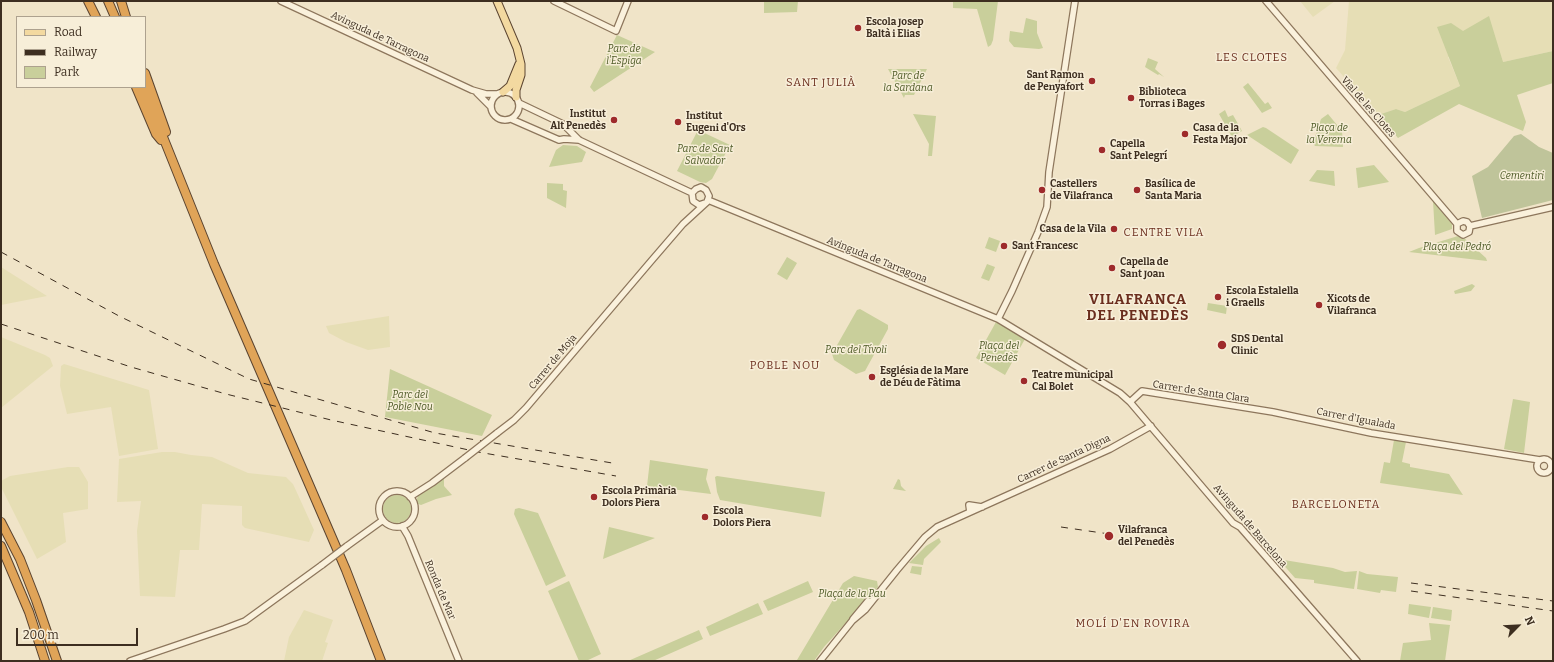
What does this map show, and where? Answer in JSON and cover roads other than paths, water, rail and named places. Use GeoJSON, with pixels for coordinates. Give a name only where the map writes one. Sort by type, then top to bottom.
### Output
{"type":"FeatureCollection","features":[{"type":"Feature","properties":{"kind":"highway"},"geometry":{"type":"LineString","coordinates":[[88,1],[96,16]]}},
{"type":"Feature","properties":{"kind":"highway"},"geometry":{"type":"LineString","coordinates":[[108,1],[115,16]]}},
{"type":"Feature","properties":{"kind":"highway"},"geometry":{"type":"LineString","coordinates":[[121,1],[126,16]]}},
{"type":"Feature","properties":{"kind":"highway"},"geometry":{"type":"LineString","coordinates":[[146,76],[164,125],[169,150]]}},
{"type":"Feature","properties":{"kind":"highway"},"geometry":{"type":"LineString","coordinates":[[136,88],[156,134],[169,150]]}},
{"type":"Feature","properties":{"kind":"highway"},"geometry":{"type":"LineString","coordinates":[[143,88],[214,264],[346,570],[381,661]]}},
{"type":"Feature","properties":{"kind":"highway"},"geometry":{"type":"LineString","coordinates":[[1,522],[20,559],[57,661]]}},
{"type":"Feature","properties":{"kind":"highway"},"geometry":{"type":"LineString","coordinates":[[1,546],[29,612],[45,661]]}},
{"type":"Feature","properties":{"kind":"main road"},"geometry":{"type":"LineString","coordinates":[[497,1],[520,58],[521,75],[516,90],[517,100]]}},
{"type":"Feature","properties":{"kind":"main road"},"geometry":{"type":"LineString","coordinates":[[500,93],[510,86],[518,70],[520,58]]}},
{"type":"Feature","properties":{"kind":"street","name":"Avinguda de Tarragona"},"geometry":{"type":"LineString","coordinates":[[281,1],[472,90],[481,96],[491,107]]}},
{"type":"Feature","properties":{"kind":"street"},"geometry":{"type":"LineString","coordinates":[[554,1],[616,31],[628,1]]}},
{"type":"Feature","properties":{"kind":"street"},"geometry":{"type":"LineString","coordinates":[[998,319],[1012,291],[1047,207],[1049,172],[1075,1]]}},
{"type":"Feature","properties":{"kind":"street","name":"Vial de les Clotes"},"geometry":{"type":"LineString","coordinates":[[1266,1],[1457,224]]}},
{"type":"Feature","properties":{"kind":"street","name":"Avinguda de Tarragona"},"geometry":{"type":"LineString","coordinates":[[472,90],[486,94],[500,93]]}},
{"type":"Feature","properties":{"kind":"street"},"geometry":{"type":"LineString","coordinates":[[579,140],[559,140],[510,119],[506,120],[498,118],[493,114],[491,107],[492,100],[500,93],[508,92],[517,100],[560,122],[579,140],[692,193]]}},
{"type":"Feature","properties":{"kind":"street"},"geometry":{"type":"LineString","coordinates":[[510,119],[518,113],[517,100]]}},
{"type":"Feature","properties":{"kind":"street"},"geometry":{"type":"LineString","coordinates":[[564,139],[567,134],[567,129]]}},
{"type":"Feature","properties":{"kind":"street"},"geometry":{"type":"LineString","coordinates":[[691,217],[694,209],[692,193],[696,188],[704,188],[708,192],[706,202],[699,205],[694,202]]}},
{"type":"Feature","properties":{"kind":"street","name":"Avinguda de Tarragona"},"geometry":{"type":"LineString","coordinates":[[706,202],[998,319],[1113,388],[1130,402]]}},
{"type":"Feature","properties":{"kind":"street","name":"Carrer de Moja"},"geometry":{"type":"LineString","coordinates":[[410,497],[432,483],[514,420],[526,408],[652,260],[706,202]]}},
{"type":"Feature","properties":{"kind":"street"},"geometry":{"type":"LineString","coordinates":[[1470,226],[1553,207]]}},
{"type":"Feature","properties":{"kind":"street"},"geometry":{"type":"LineString","coordinates":[[1463,221],[1467,222],[1470,226],[1469,232],[1463,235],[1457,231],[1457,224],[1463,221]]}},
{"type":"Feature","properties":{"kind":"street","name":"Carrer de Santa Clara"},"geometry":{"type":"LineString","coordinates":[[1130,402],[1142,391],[1273,412]]}},
{"type":"Feature","properties":{"kind":"street","name":"Avinguda de Barcelona"},"geometry":{"type":"LineString","coordinates":[[1130,402],[1178,456],[1233,523],[1240,527],[1357,661]]}},
{"type":"Feature","properties":{"kind":"street","name":"Carrer d'Igualada"},"geometry":{"type":"LineString","coordinates":[[1273,412],[1371,433],[1530,459],[1538,462]]}},
{"type":"Feature","properties":{"kind":"street","name":"Carrer de Santa Digna"},"geometry":{"type":"LineString","coordinates":[[882,587],[925,537],[938,527],[1110,449],[1151,426]]}},
{"type":"Feature","properties":{"kind":"street"},"geometry":{"type":"LineString","coordinates":[[1546,459],[1552,465],[1548,472],[1543,473],[1538,471],[1538,462],[1546,459]]}},
{"type":"Feature","properties":{"kind":"street"},"geometry":{"type":"LineString","coordinates":[[393,492],[399,492],[410,497],[414,505],[414,515],[407,524],[402,526],[392,526],[383,520],[379,509],[383,498],[393,492]]}},
{"type":"Feature","properties":{"kind":"street"},"geometry":{"type":"LineString","coordinates":[[970,512],[969,505],[983,507]]}},
{"type":"Feature","properties":{"kind":"street"},"geometry":{"type":"LineString","coordinates":[[130,661],[224,629],[245,620],[383,520]]}},
{"type":"Feature","properties":{"kind":"street","name":"Ronda de Mar"},"geometry":{"type":"LineString","coordinates":[[402,526],[408,536],[460,661]]}},
{"type":"Feature","properties":{"kind":"street"},"geometry":{"type":"LineString","coordinates":[[852,621],[861,619],[860,613],[882,587]]}},
{"type":"Feature","properties":{"kind":"street"},"geometry":{"type":"LineString","coordinates":[[820,661],[854,617],[882,587]]}},
{"type":"Feature","properties":{"kind":"railway"},"geometry":{"type":"LineString","coordinates":[[1,252],[119,316],[249,379],[435,433],[618,464]]}},
{"type":"Feature","properties":{"kind":"railway"},"geometry":{"type":"LineString","coordinates":[[1,324],[131,367],[226,394],[331,420],[478,452],[616,476]]}},
{"type":"Feature","properties":{"kind":"railway"},"geometry":{"type":"LineString","coordinates":[[1061,527],[1116,535]]}},
{"type":"Feature","properties":{"kind":"railway"},"geometry":{"type":"LineString","coordinates":[[1411,583],[1553,601]]}},
{"type":"Feature","properties":{"kind":"railway"},"geometry":{"type":"LineString","coordinates":[[1411,591],[1553,611]]}},
{"type":"Feature","properties":{"kind":"place","name":"Escola Josep Baltà i Elias"},"geometry":{"type":"Point","coordinates":[858,28]}},
{"type":"Feature","properties":{"kind":"place","name":"Sant Ramon de Penyafort"},"geometry":{"type":"Point","coordinates":[1092,81]}},
{"type":"Feature","properties":{"kind":"place","name":"Biblioteca Torras i Bages"},"geometry":{"type":"Point","coordinates":[1131,98]}},
{"type":"Feature","properties":{"kind":"place","name":"Institut Alt Penedès"},"geometry":{"type":"Point","coordinates":[614,120]}},
{"type":"Feature","properties":{"kind":"place","name":"Institut Eugeni d'Ors"},"geometry":{"type":"Point","coordinates":[678,122]}},
{"type":"Feature","properties":{"kind":"place","name":"Casa de la Festa Major"},"geometry":{"type":"Point","coordinates":[1185,134]}},
{"type":"Feature","properties":{"kind":"place","name":"Capella Sant Pelegrí"},"geometry":{"type":"Point","coordinates":[1102,150]}},
{"type":"Feature","properties":{"kind":"place","name":"Castellers de Vilafranca"},"geometry":{"type":"Point","coordinates":[1042,190]}},
{"type":"Feature","properties":{"kind":"place","name":"Basílica de Santa Maria"},"geometry":{"type":"Point","coordinates":[1137,190]}},
{"type":"Feature","properties":{"kind":"place","name":"Casa de la Vila"},"geometry":{"type":"Point","coordinates":[1114,229]}},
{"type":"Feature","properties":{"kind":"place","name":"Sant Francesc"},"geometry":{"type":"Point","coordinates":[1004,246]}},
{"type":"Feature","properties":{"kind":"place","name":"Capella de Sant Joan"},"geometry":{"type":"Point","coordinates":[1112,268]}},
{"type":"Feature","properties":{"kind":"place","name":"Escola Estalella i Graells"},"geometry":{"type":"Point","coordinates":[1218,297]}},
{"type":"Feature","properties":{"kind":"place","name":"Xicots de Vilafranca"},"geometry":{"type":"Point","coordinates":[1319,305]}},
{"type":"Feature","properties":{"kind":"place","name":"SDS Dental Clinic"},"geometry":{"type":"Point","coordinates":[1222,345]}},
{"type":"Feature","properties":{"kind":"place","name":"Església de la Mare de Déu de Fàtima"},"geometry":{"type":"Point","coordinates":[872,377]}},
{"type":"Feature","properties":{"kind":"place","name":"Teatre municipal Cal Bolet"},"geometry":{"type":"Point","coordinates":[1024,381]}},
{"type":"Feature","properties":{"kind":"place","name":"Escola Primària Dolors Piera"},"geometry":{"type":"Point","coordinates":[594,497]}},
{"type":"Feature","properties":{"kind":"place","name":"Escola Dolors Piera"},"geometry":{"type":"Point","coordinates":[705,517]}},
{"type":"Feature","properties":{"kind":"place","name":"Vilafranca del Penedès"},"geometry":{"type":"Point","coordinates":[1109,536]}},
{"type":"Feature","properties":{"kind":"district","name":"LES CLOTES"},"geometry":{"type":"Point","coordinates":[1252,58]}},
{"type":"Feature","properties":{"kind":"district","name":"SANT JULIÀ"},"geometry":{"type":"Point","coordinates":[821,83]}},
{"type":"Feature","properties":{"kind":"district","name":"CENTRE VILA"},"geometry":{"type":"Point","coordinates":[1164,233]}},
{"type":"Feature","properties":{"kind":"district","name":"VILAFRANCA DEL PENEDÈS"},"geometry":{"type":"Point","coordinates":[1138,308]}},
{"type":"Feature","properties":{"kind":"district","name":"POBLE NOU"},"geometry":{"type":"Point","coordinates":[785,366]}},
{"type":"Feature","properties":{"kind":"district","name":"BARCELONETA"},"geometry":{"type":"Point","coordinates":[1336,505]}},
{"type":"Feature","properties":{"kind":"district","name":"MOLÍ D'EN ROVIRA"},"geometry":{"type":"Point","coordinates":[1133,624]}},
{"type":"Feature","properties":{"kind":"park label","name":"Parc de l'Espiga"},"geometry":{"type":"Point","coordinates":[624,54]}},
{"type":"Feature","properties":{"kind":"park label","name":"Parc de la Sardana"},"geometry":{"type":"Point","coordinates":[908,82]}},
{"type":"Feature","properties":{"kind":"park label","name":"Plaça de la Verema"},"geometry":{"type":"Point","coordinates":[1329,134]}},
{"type":"Feature","properties":{"kind":"park label","name":"Parc de Sant Salvador"},"geometry":{"type":"Point","coordinates":[705,154]}},
{"type":"Feature","properties":{"kind":"park label","name":"Cementiri"},"geometry":{"type":"Point","coordinates":[1522,176]}},
{"type":"Feature","properties":{"kind":"park label","name":"Plaça del Pedró"},"geometry":{"type":"Point","coordinates":[1457,247]}},
{"type":"Feature","properties":{"kind":"park label","name":"Parc del Tívoli"},"geometry":{"type":"Point","coordinates":[856,350]}},
{"type":"Feature","properties":{"kind":"park label","name":"Plaça del Penedès"},"geometry":{"type":"Point","coordinates":[999,352]}},
{"type":"Feature","properties":{"kind":"park label","name":"Parc del Poble Nou"},"geometry":{"type":"Point","coordinates":[410,400]}},
{"type":"Feature","properties":{"kind":"park label","name":"Plaça de la Pau"},"geometry":{"type":"Point","coordinates":[852,594]}}]}
